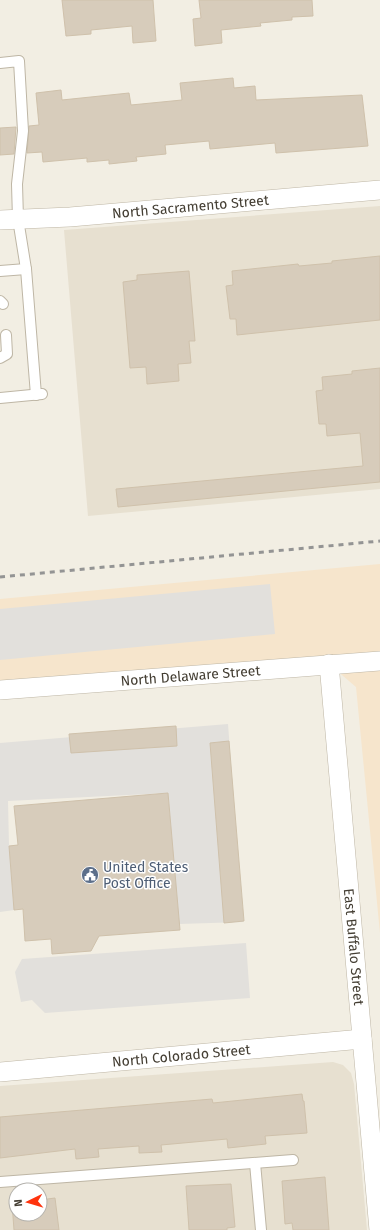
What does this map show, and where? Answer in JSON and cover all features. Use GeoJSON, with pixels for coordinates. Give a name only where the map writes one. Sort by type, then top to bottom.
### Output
{"type":"FeatureCollection","features":[{"type":"Feature","properties":{"kind":"street","name":"North Sacramento Street"},"geometry":{"type":"LineString","coordinates":[[9,220],[70,217],[380,190]]}},
{"type":"Feature","properties":{"kind":"street","name":"North Delaware Street"},"geometry":{"type":"LineString","coordinates":[[0,690],[380,661]]}},
{"type":"Feature","properties":{"kind":"street","name":"East Buffalo Street"},"geometry":{"type":"LineString","coordinates":[[329,664],[379,1230]]}},
{"type":"Feature","properties":{"kind":"street","name":"North Colorado Street"},"geometry":{"type":"LineString","coordinates":[[0,1072],[362,1039]]}},
{"type":"Feature","properties":{"kind":"lane"},"geometry":{"type":"LineString","coordinates":[[0,63],[18,61],[23,131],[17,184],[9,220],[26,269],[39,394],[0,398]]}},
{"type":"Feature","properties":{"kind":"lane"},"geometry":{"type":"LineString","coordinates":[[0,271],[26,269]]}},
{"type":"Feature","properties":{"kind":"lane"},"geometry":{"type":"LineString","coordinates":[[0,358],[7,354],[6,335]]}},
{"type":"Feature","properties":{"kind":"lane"},"geometry":{"type":"LineString","coordinates":[[0,1182],[293,1160]]}},
{"type":"Feature","properties":{"kind":"lane"},"geometry":{"type":"LineString","coordinates":[[255,1163],[261,1230]]}},
{"type":"Feature","properties":{"kind":"shaded area"},"geometry":{"type":"Polygon","coordinates":[[[380,206],[380,489],[88,516],[64,230],[380,206]]]}},
{"type":"Feature","properties":{"kind":"shaded area"},"geometry":{"type":"Polygon","coordinates":[[[380,564],[380,933],[356,687],[329,664],[0,690],[0,599],[380,564]]]}},
{"type":"Feature","properties":{"kind":"shaded area"},"geometry":{"type":"Polygon","coordinates":[[[270,584],[275,634],[0,660],[0,609],[270,584]]]}},
{"type":"Feature","properties":{"kind":"shaded area"},"geometry":{"type":"Polygon","coordinates":[[[228,724],[243,922],[179,924],[168,793],[8,801],[9,846],[14,910],[0,912],[0,743],[228,724]]]}},
{"type":"Feature","properties":{"kind":"shaded area"},"geometry":{"type":"Polygon","coordinates":[[[246,943],[250,998],[45,1013],[32,1000],[21,1002],[15,972],[22,959],[246,943]]]}},
{"type":"Feature","properties":{"kind":"shaded area"},"geometry":{"type":"Polygon","coordinates":[[[333,1062],[343,1065],[351,1073],[354,1084],[367,1230],[0,1230],[0,1086],[333,1062]]]}},
{"type":"Feature","properties":{"kind":"building"},"geometry":{"type":"Polygon","coordinates":[[[62,0],[153,0],[156,41],[133,43],[132,26],[91,30],[91,34],[66,36],[62,0]]]}},
{"type":"Feature","properties":{"kind":"building"},"geometry":{"type":"Polygon","coordinates":[[[199,0],[312,0],[313,16],[292,17],[292,20],[260,23],[261,26],[221,30],[222,43],[195,46],[193,19],[201,18],[199,0]]]}},
{"type":"Feature","properties":{"kind":"building"},"geometry":{"type":"Polygon","coordinates":[[[233,78],[234,88],[255,86],[256,100],[362,95],[368,146],[276,153],[275,143],[210,149],[209,141],[165,145],[166,154],[136,157],[137,161],[109,164],[109,160],[87,162],[87,158],[43,162],[42,152],[27,153],[29,126],[39,125],[36,93],[61,90],[62,100],[129,93],[131,105],[182,100],[180,83],[233,78]]]}},
{"type":"Feature","properties":{"kind":"building"},"geometry":{"type":"Polygon","coordinates":[[[16,127],[14,154],[0,155],[0,128],[16,127]]]}},
{"type":"Feature","properties":{"kind":"building"},"geometry":{"type":"Polygon","coordinates":[[[380,256],[380,320],[237,335],[236,319],[230,319],[226,286],[233,285],[232,271],[298,264],[299,266],[332,263],[332,261],[380,256]]]}},
{"type":"Feature","properties":{"kind":"building"},"geometry":{"type":"Polygon","coordinates":[[[189,271],[195,341],[189,341],[191,363],[178,364],[179,381],[147,384],[146,367],[130,368],[123,282],[137,280],[137,275],[189,271]]]}},
{"type":"Feature","properties":{"kind":"building"},"geometry":{"type":"Polygon","coordinates":[[[380,368],[380,482],[118,507],[116,489],[363,466],[360,433],[327,436],[326,424],[319,424],[316,391],[323,390],[322,377],[352,374],[352,371],[380,368]]]}},
{"type":"Feature","properties":{"kind":"building"},"geometry":{"type":"Polygon","coordinates":[[[176,726],[177,746],[71,753],[69,734],[176,726]]]}},
{"type":"Feature","properties":{"kind":"building"},"geometry":{"type":"Polygon","coordinates":[[[229,741],[244,921],[224,923],[210,743],[229,741]]]}},
{"type":"Feature","properties":{"kind":"building"},"geometry":{"type":"Polygon","coordinates":[[[168,793],[180,930],[99,936],[91,951],[52,954],[51,939],[25,941],[23,909],[14,910],[9,846],[18,845],[14,806],[168,793]]]}},
{"type":"Feature","properties":{"kind":"building"},"geometry":{"type":"Polygon","coordinates":[[[302,1094],[307,1133],[265,1136],[266,1144],[228,1148],[227,1139],[161,1145],[162,1152],[139,1153],[139,1146],[98,1149],[99,1157],[76,1159],[75,1149],[0,1158],[0,1117],[212,1099],[213,1103],[302,1094]]]}},
{"type":"Feature","properties":{"kind":"building"},"geometry":{"type":"Polygon","coordinates":[[[325,1177],[329,1230],[293,1230],[292,1223],[285,1224],[282,1181],[325,1177]]]}},
{"type":"Feature","properties":{"kind":"building"},"geometry":{"type":"Polygon","coordinates":[[[231,1184],[235,1227],[227,1228],[227,1230],[189,1230],[186,1186],[231,1184]]]}},
{"type":"Feature","properties":{"kind":"building"},"geometry":{"type":"Polygon","coordinates":[[[55,1198],[59,1230],[14,1230],[13,1222],[48,1222],[48,1199],[55,1198]]]}},
{"type":"Feature","properties":{"kind":"railway"},"geometry":{"type":"LineString","coordinates":[[0,577],[380,541]]}},
{"type":"Feature","properties":{"kind":"place","name":"United States Post Office"},"geometry":{"type":"Point","coordinates":[90,875]}}]}
